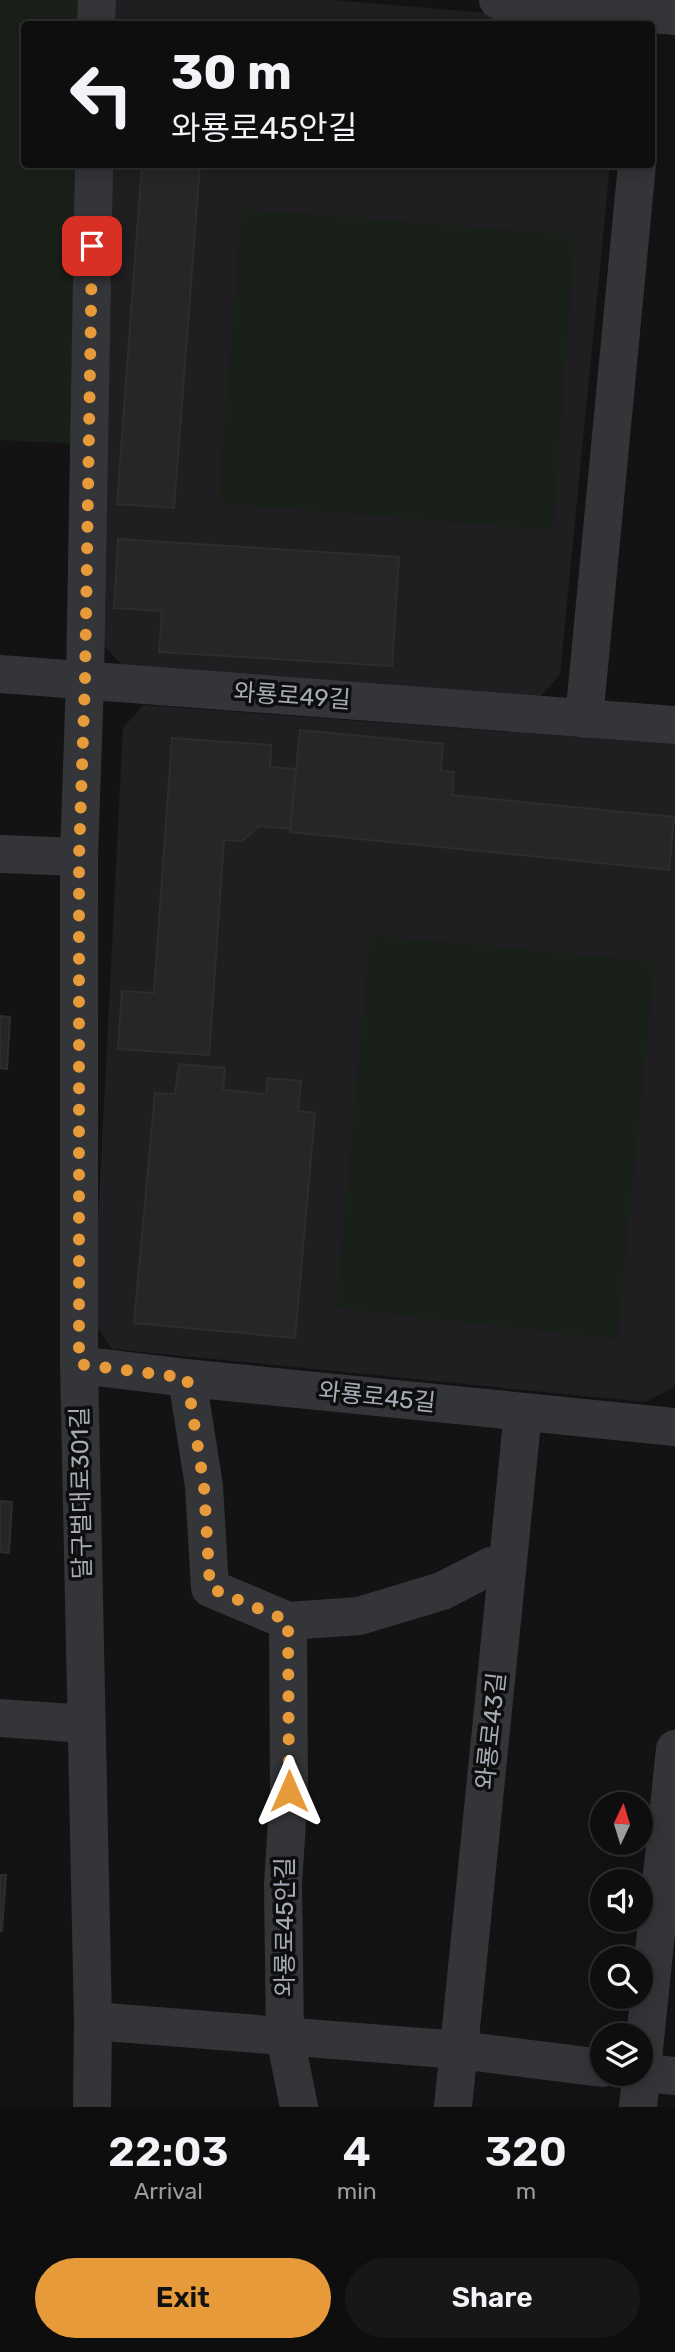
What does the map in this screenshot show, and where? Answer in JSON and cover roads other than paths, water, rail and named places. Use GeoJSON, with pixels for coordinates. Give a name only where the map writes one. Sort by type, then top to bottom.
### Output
{"type":"FeatureCollection","features":[{"type":"Feature","properties":{"kind":"street"},"geometry":{"type":"LineString","coordinates":[[96,21],[97,0]]}},
{"type":"Feature","properties":{"kind":"street"},"geometry":{"type":"LineString","coordinates":[[498,0],[658,13]]}},
{"type":"Feature","properties":{"kind":"street","name":"달구벌대로301길"},"geometry":{"type":"LineString","coordinates":[[92,2107],[93,2021],[79,1364],[79,857],[85,680],[94,168]]}},
{"type":"Feature","properties":{"kind":"street"},"geometry":{"type":"LineString","coordinates":[[584,719],[637,168]]}},
{"type":"Feature","properties":{"kind":"street","name":"와룡로49길"},"geometry":{"type":"LineString","coordinates":[[0,674],[675,725]]}},
{"type":"Feature","properties":{"kind":"street"},"geometry":{"type":"LineString","coordinates":[[0,854],[79,857]]}},
{"type":"Feature","properties":{"kind":"street","name":"와룡로45길"},"geometry":{"type":"LineString","coordinates":[[79,1364],[187,1378],[675,1427]]}},
{"type":"Feature","properties":{"kind":"street"},"geometry":{"type":"LineString","coordinates":[[187,1378],[204,1486],[210,1588],[288,1621],[359,1616],[442,1591],[491,1566],[507,1568]]}},
{"type":"Feature","properties":{"kind":"street","name":"와룡로43길"},"geometry":{"type":"LineString","coordinates":[[453,2107],[523,1412]]}},
{"type":"Feature","properties":{"kind":"street","name":"와룡로45안길"},"geometry":{"type":"LineString","coordinates":[[288,1621],[289,1791],[283,1884],[285,2036],[299,2107]]}},
{"type":"Feature","properties":{"kind":"street"},"geometry":{"type":"LineString","coordinates":[[0,1718],[86,1724]]}},
{"type":"Feature","properties":{"kind":"street"},"geometry":{"type":"LineString","coordinates":[[646,2023],[675,1749]]}},
{"type":"Feature","properties":{"kind":"street"},"geometry":{"type":"LineString","coordinates":[[93,2021],[459,2050],[590,2066]]}},
{"type":"Feature","properties":{"kind":"street"},"geometry":{"type":"LineString","coordinates":[[653,2073],[675,2076]]}},
{"type":"Feature","properties":{"kind":"street"},"geometry":{"type":"LineString","coordinates":[[638,2107],[640,2086]]}}]}
